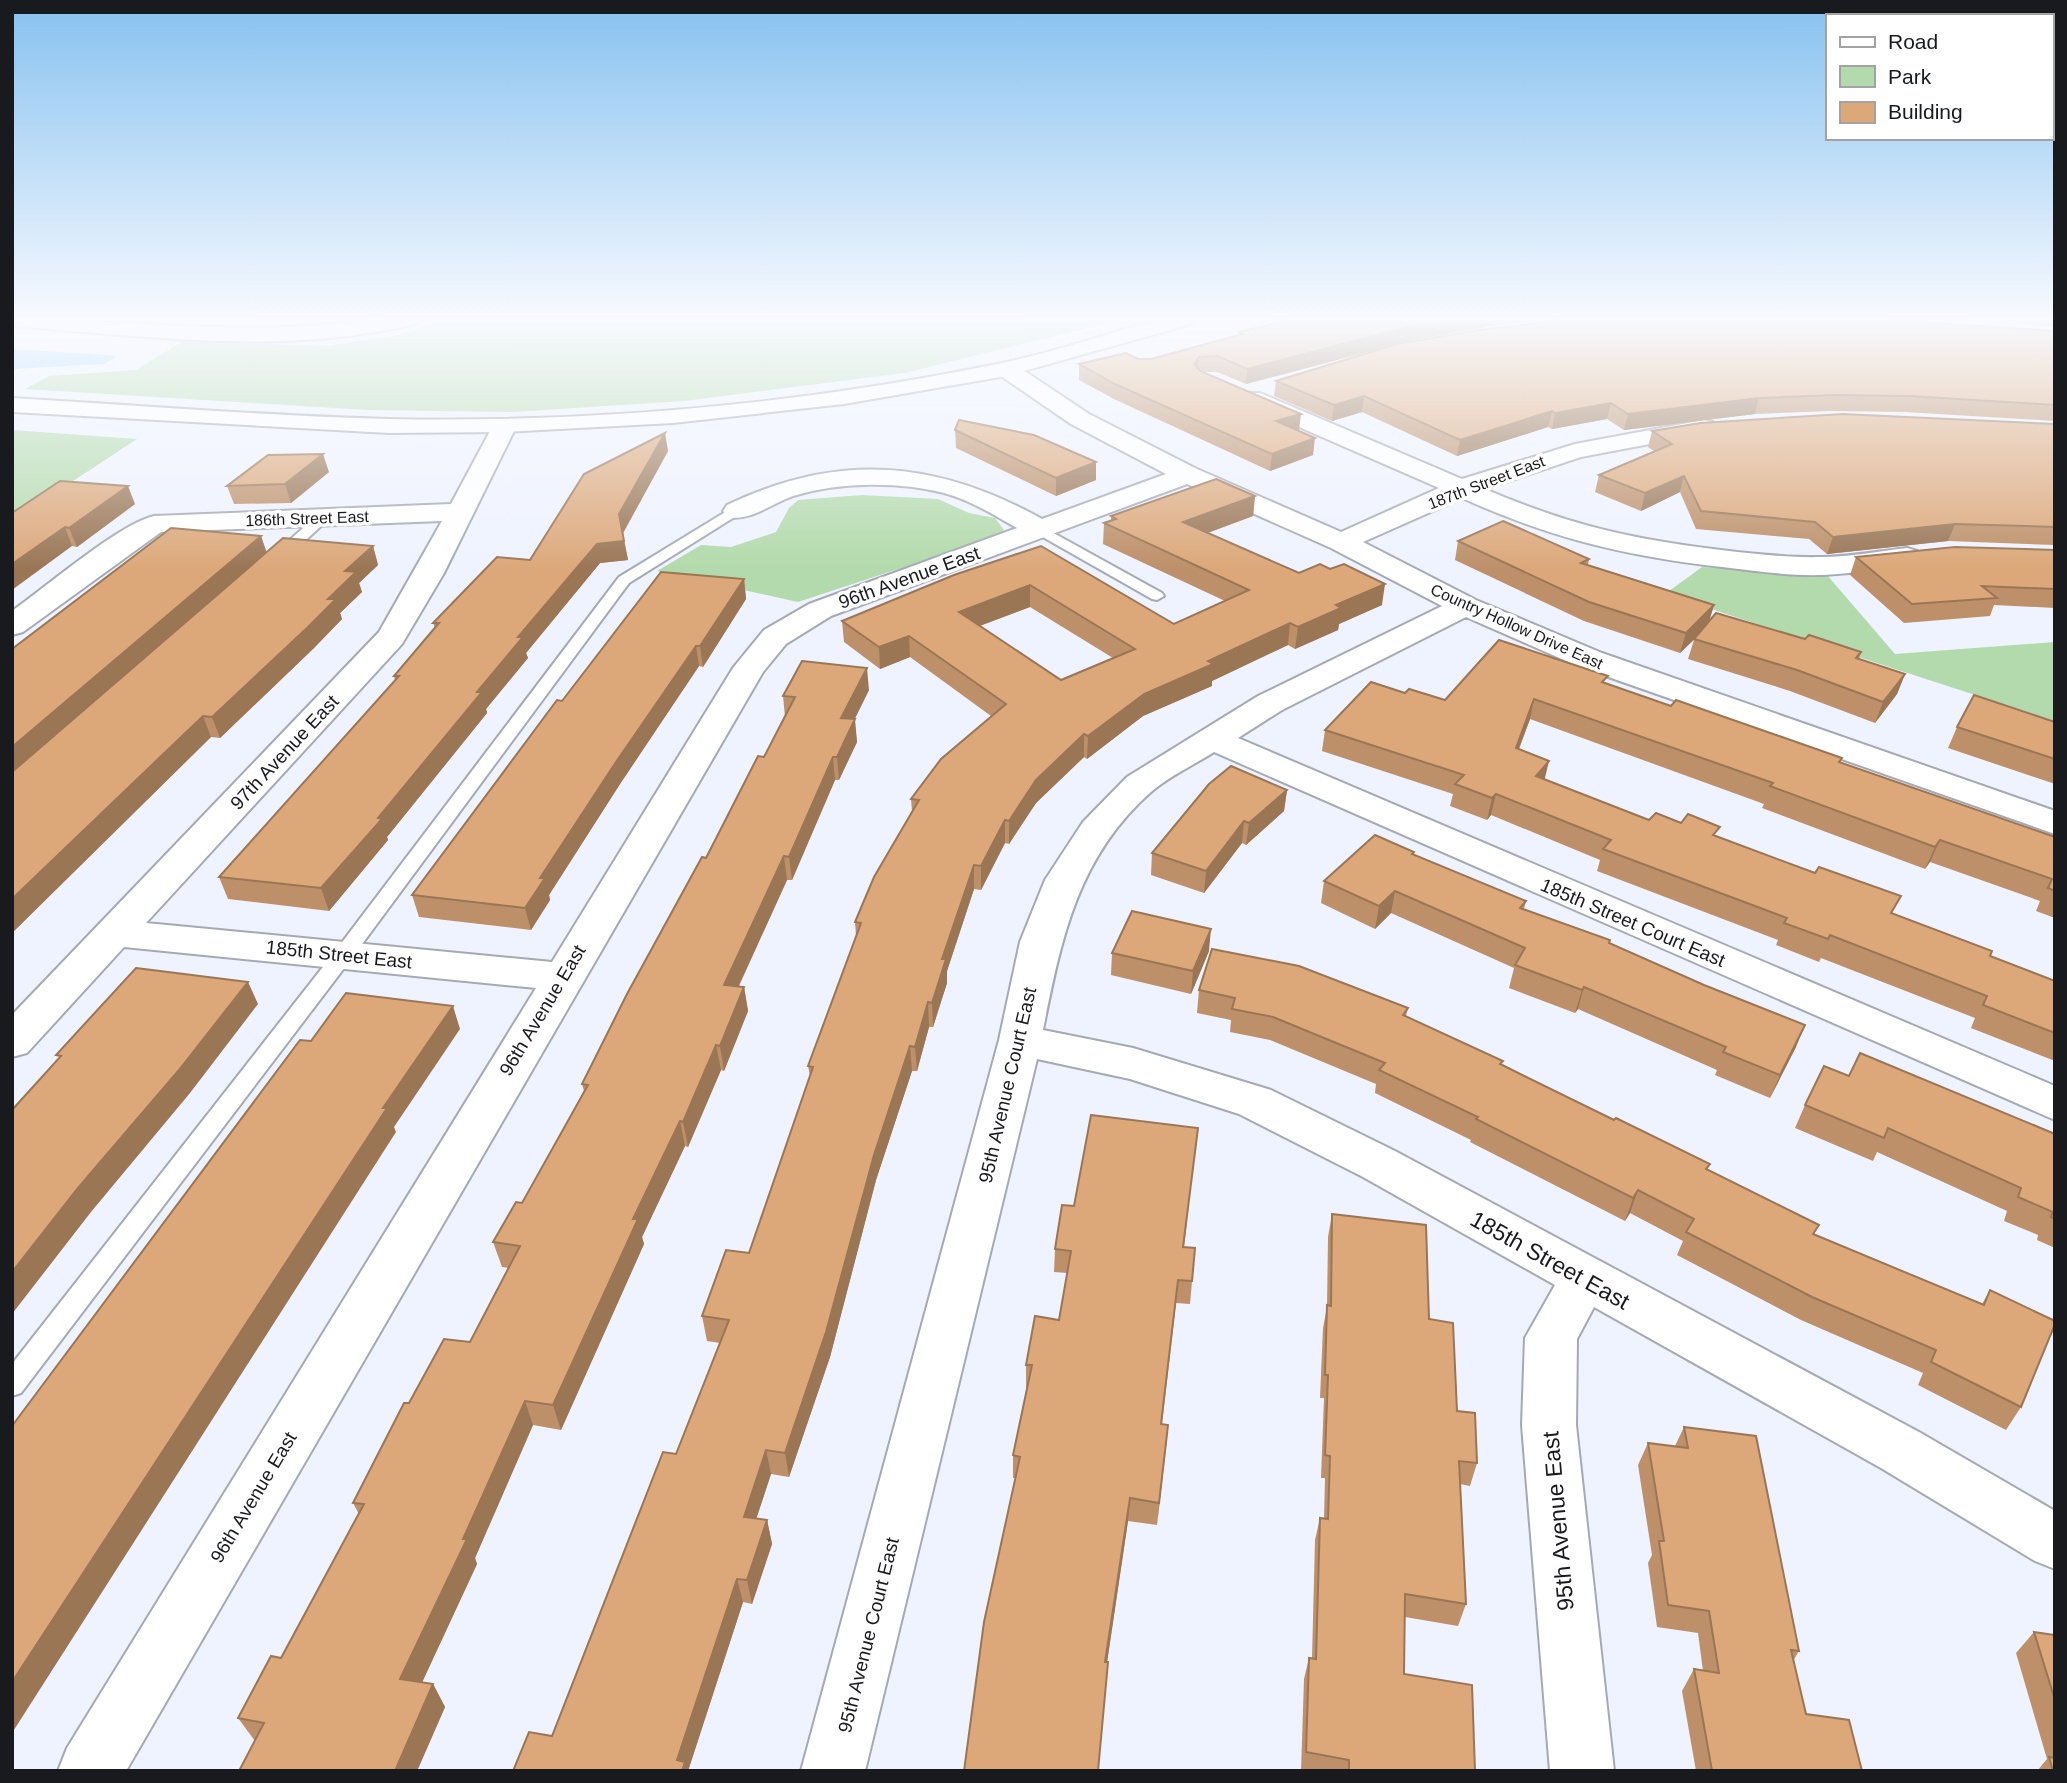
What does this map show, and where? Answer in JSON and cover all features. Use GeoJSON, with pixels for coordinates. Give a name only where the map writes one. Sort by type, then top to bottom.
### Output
{"type":"FeatureCollection","features":[{"type":"Feature","properties":{"kind":"street"},"geometry":{"type":"LineString","coordinates":[[12,405],[343,424],[505,425],[673,416],[795,402]]}},
{"type":"Feature","properties":{"kind":"street","name":"Country Hollow Drive East"},"geometry":{"type":"LineString","coordinates":[[1055,402],[1080,419],[1188,475],[1341,542],[1465,606],[1591,660],[2055,823]]}},
{"type":"Feature","properties":{"kind":"street"},"geometry":{"type":"LineString","coordinates":[[1260,402],[1532,519],[1589,537],[1650,551],[1822,566],[1934,554]]}},
{"type":"Feature","properties":{"kind":"street","name":"97th Avenue East"},"geometry":{"type":"LineString","coordinates":[[12,1042],[117,933],[391,637],[505,425]]}},
{"type":"Feature","properties":{"kind":"street","name":"187th Street East"},"geometry":{"type":"LineString","coordinates":[[1341,542],[1462,489],[1564,453],[1618,440],[1732,425]]}},
{"type":"Feature","properties":{"kind":"street","name":"96th Avenue East"},"geometry":{"type":"LineString","coordinates":[[90,1771],[562,976],[749,668],[775,637],[820,610],[1188,475]]}},
{"type":"Feature","properties":{"kind":"street"},"geometry":{"type":"LineString","coordinates":[[737,510],[797,487],[857,479],[891,480],[966,491],[1039,529]]}},
{"type":"Feature","properties":{"kind":"street","name":"186th Street East"},"geometry":{"type":"LineString","coordinates":[[12,626],[154,524],[460,512]]}},
{"type":"Feature","properties":{"kind":"street","name":"95th Avenue Court East"},"geometry":{"type":"LineString","coordinates":[[833,1771],[1020,1040],[1040,942],[1070,870],[1096,830],[1139,784],[1270,703],[1465,606]]}},
{"type":"Feature","properties":{"kind":"street","name":"185th Street Court East"},"geometry":{"type":"LineString","coordinates":[[1212,739],[2055,1104]]}},
{"type":"Feature","properties":{"kind":"street","name":"185th Street East"},"geometry":{"type":"LineString","coordinates":[[117,933],[562,976]]}},
{"type":"Feature","properties":{"kind":"street","name":"185th Street East"},"geometry":{"type":"LineString","coordinates":[[1020,1040],[1133,1064],[1255,1102],[1379,1164],[1584,1279],[1900,1450],[2055,1542]]}},
{"type":"Feature","properties":{"kind":"street","name":"95th Avenue East"},"geometry":{"type":"LineString","coordinates":[[1582,1771],[1549,1425],[1551,1338],[1584,1279]]}},
{"type":"Feature","properties":{"kind":"lane"},"geometry":{"type":"LineString","coordinates":[[12,1385],[344,954],[624,580],[737,510]]}},
{"type":"Feature","properties":{"kind":"lane"},"geometry":{"type":"LineString","coordinates":[[272,563],[324,517]]}},
{"type":"Feature","properties":{"kind":"lane"},"geometry":{"type":"LineString","coordinates":[[1039,529],[1157,596]]}},
{"type":"Feature","properties":{"kind":"green space"},"geometry":{"type":"Polygon","coordinates":[[[241,402],[665,402],[513,412],[368,410],[241,402]]]}},
{"type":"Feature","properties":{"kind":"green space"},"geometry":{"type":"Polygon","coordinates":[[[12,430],[137,439],[12,521],[12,430]]]}},
{"type":"Feature","properties":{"kind":"green space"},"geometry":{"type":"Polygon","coordinates":[[[862,495],[938,499],[969,513],[995,518],[1004,530],[989,539],[798,602],[657,571],[701,545],[731,547],[776,532],[789,508],[798,500],[862,495]]]}},
{"type":"Feature","properties":{"kind":"green space"},"geometry":{"type":"Polygon","coordinates":[[[1702,567],[1827,575],[1895,654],[2055,642],[2055,721],[1665,594],[1702,567]]]}},
{"type":"Feature","properties":{"kind":"building"},"geometry":{"type":"Polygon","coordinates":[[[1156,402],[1273,402],[1301,414],[1276,421],[1315,438],[1272,454],[1156,402]]]}},
{"type":"Feature","properties":{"kind":"building"},"geometry":{"type":"Polygon","coordinates":[[[1378,402],[1725,402],[1628,414],[1611,403],[1555,413],[1552,411],[1460,440],[1378,402]]]}},
{"type":"Feature","properties":{"kind":"building"},"geometry":{"type":"Polygon","coordinates":[[[2010,402],[2055,402],[2055,405],[2010,402]]]}},
{"type":"Feature","properties":{"kind":"building"},"geometry":{"type":"Polygon","coordinates":[[[1843,414],[2055,424],[2055,527],[1955,524],[1833,537],[1815,522],[1701,511],[1684,476],[1645,493],[1599,475],[1672,444],[1652,431],[1700,423],[1843,414]]]}},
{"type":"Feature","properties":{"kind":"building"},"geometry":{"type":"Polygon","coordinates":[[[959,420],[1034,435],[1096,462],[1056,478],[955,430],[959,420]]]}},
{"type":"Feature","properties":{"kind":"building"},"geometry":{"type":"Polygon","coordinates":[[[665,433],[619,514],[624,541],[597,544],[518,637],[523,637],[477,692],[482,692],[378,818],[382,819],[321,888],[219,877],[399,676],[394,676],[439,623],[433,623],[497,557],[530,560],[584,474],[665,433]]]}},
{"type":"Feature","properties":{"kind":"building"},"geometry":{"type":"Polygon","coordinates":[[[323,454],[285,484],[227,486],[268,455],[323,454]]]}},
{"type":"Feature","properties":{"kind":"building"},"geometry":{"type":"Polygon","coordinates":[[[1216,479],[1255,496],[1183,522],[1299,573],[1320,564],[1330,569],[1344,564],[1385,584],[1336,605],[1341,608],[1298,627],[1290,623],[1208,661],[1213,664],[1144,694],[1088,736],[1084,734],[1036,780],[1009,821],[1005,820],[981,866],[974,865],[942,959],[946,959],[932,1003],[928,1002],[915,1047],[910,1046],[874,1155],[826,1332],[785,1453],[766,1450],[744,1517],[767,1520],[747,1580],[737,1579],[677,1760],[685,1762],[682,1771],[513,1771],[529,1732],[552,1736],[663,1452],[676,1454],[729,1320],[702,1316],[726,1250],[749,1253],[813,1067],[808,1066],[861,923],[855,922],[874,877],[919,800],[911,799],[941,759],[1006,704],[909,636],[879,647],[842,621],[954,575],[1041,546],[1174,624],[1249,590],[1104,523],[1116,519],[1111,516],[1216,479]],[[1030,585],[959,612],[1061,680],[1135,649],[1030,585]]]}},
{"type":"Feature","properties":{"kind":"building"},"geometry":{"type":"Polygon","coordinates":[[[60,481],[128,486],[12,564],[12,513],[60,481]]]}},
{"type":"Feature","properties":{"kind":"building"},"geometry":{"type":"Polygon","coordinates":[[[1503,521],[1589,559],[1581,563],[1714,605],[1686,633],[1589,602],[1458,541],[1503,521]]]}},
{"type":"Feature","properties":{"kind":"building"},"geometry":{"type":"Polygon","coordinates":[[[171,528],[261,536],[12,747],[12,649],[171,528]]]}},
{"type":"Feature","properties":{"kind":"building"},"geometry":{"type":"Polygon","coordinates":[[[283,538],[373,546],[345,571],[356,572],[328,599],[336,599],[307,628],[212,717],[203,716],[12,899],[12,772],[283,538]]]}},
{"type":"Feature","properties":{"kind":"building"},"geometry":{"type":"Polygon","coordinates":[[[1955,547],[2055,550],[2055,589],[1982,586],[1997,598],[1912,604],[1856,557],[1955,547]]]}},
{"type":"Feature","properties":{"kind":"building"},"geometry":{"type":"Polygon","coordinates":[[[661,572],[744,579],[700,646],[696,646],[616,762],[540,878],[545,878],[525,908],[412,895],[557,700],[562,701],[661,572]]]}},
{"type":"Feature","properties":{"kind":"building"},"geometry":{"type":"Polygon","coordinates":[[[1716,613],[1805,639],[1809,635],[1861,652],[1856,658],[1905,674],[1883,702],[1797,670],[1694,639],[1716,613]]]}},
{"type":"Feature","properties":{"kind":"building"},"geometry":{"type":"Polygon","coordinates":[[[1499,640],[1608,676],[1602,682],[1671,706],[1676,700],[1842,758],[1839,762],[2055,837],[2055,891],[2048,888],[2052,879],[1940,840],[1935,847],[1770,786],[1773,783],[1534,699],[1516,748],[1549,761],[1536,776],[1649,820],[1656,813],[1681,823],[1688,814],[1720,827],[1713,835],[1815,873],[1819,867],[1901,896],[1891,913],[1992,951],[1990,956],[2055,981],[2055,1033],[1983,1005],[1987,996],[1830,935],[1828,939],[1784,923],[1787,918],[1603,849],[1611,840],[1496,794],[1492,798],[1455,784],[1464,775],[1325,730],[1371,682],[1405,693],[1409,689],[1445,700],[1499,640]]]}},
{"type":"Feature","properties":{"kind":"building"},"geometry":{"type":"Polygon","coordinates":[[[802,661],[867,668],[841,718],[855,719],[837,757],[833,757],[789,857],[784,856],[724,985],[744,987],[720,1046],[716,1045],[683,1122],[680,1121],[633,1219],[638,1219],[553,1405],[525,1401],[463,1539],[467,1539],[400,1679],[433,1684],[395,1771],[239,1771],[264,1723],[238,1718],[271,1656],[281,1658],[364,1504],[353,1503],[404,1403],[409,1403],[444,1339],[470,1342],[520,1246],[493,1242],[516,1202],[522,1203],[588,1085],[582,1084],[627,994],[702,857],[706,858],[758,756],[764,757],[795,697],[783,696],[802,661]]]}},
{"type":"Feature","properties":{"kind":"building"},"geometry":{"type":"Polygon","coordinates":[[[1974,695],[2055,722],[2055,759],[1957,727],[1974,695]]]}},
{"type":"Feature","properties":{"kind":"building"},"geometry":{"type":"Polygon","coordinates":[[[1231,766],[1287,790],[1249,823],[1244,821],[1206,871],[1152,853],[1209,784],[1231,766]]]}},
{"type":"Feature","properties":{"kind":"building"},"geometry":{"type":"Polygon","coordinates":[[[1375,835],[1414,852],[1412,854],[1526,901],[1520,908],[1610,940],[1609,943],[1704,985],[1805,1025],[1780,1075],[1723,1052],[1726,1047],[1584,987],[1582,990],[1515,965],[1525,948],[1395,891],[1379,906],[1324,881],[1375,835]]]}},
{"type":"Feature","properties":{"kind":"building"},"geometry":{"type":"Polygon","coordinates":[[[1132,911],[1211,929],[1193,971],[1112,953],[1132,911]]]}},
{"type":"Feature","properties":{"kind":"building"},"geometry":{"type":"Polygon","coordinates":[[[1212,949],[1299,966],[1408,1008],[1403,1015],[1503,1061],[1500,1064],[1614,1120],[1616,1118],[1710,1164],[1706,1169],[1819,1225],[1813,1234],[1984,1305],[1990,1290],[2055,1321],[2021,1407],[1931,1362],[1936,1350],[1812,1297],[1686,1232],[1694,1219],[1638,1190],[1633,1198],[1476,1119],[1478,1117],[1379,1070],[1385,1063],[1273,1017],[1232,1009],[1235,998],[1199,990],[1212,949]]]}},
{"type":"Feature","properties":{"kind":"building"},"geometry":{"type":"Polygon","coordinates":[[[136,968],[248,982],[12,1272],[12,1110],[61,1056],[56,1055],[136,968]]]}},
{"type":"Feature","properties":{"kind":"building"},"geometry":{"type":"Polygon","coordinates":[[[346,993],[453,1006],[383,1108],[387,1108],[12,1682],[12,1426],[300,1040],[311,1041],[346,993]]]}},
{"type":"Feature","properties":{"kind":"building"},"geometry":{"type":"Polygon","coordinates":[[[1860,1053],[2055,1134],[2055,1219],[2051,1217],[2053,1212],[2018,1197],[2021,1188],[1888,1128],[1884,1138],[1805,1105],[1824,1066],[1849,1076],[1860,1053]]]}},
{"type":"Feature","properties":{"kind":"building"},"geometry":{"type":"Polygon","coordinates":[[[1091,1115],[1198,1128],[1183,1247],[1195,1248],[1192,1281],[1178,1280],[1161,1424],[1168,1425],[1159,1503],[1130,1498],[1105,1662],[1108,1662],[1098,1771],[964,1771],[984,1622],[1020,1457],[1013,1455],[1032,1365],[1026,1365],[1035,1316],[1059,1320],[1071,1251],[1055,1249],[1062,1205],[1074,1206],[1091,1115]]]}},
{"type":"Feature","properties":{"kind":"building"},"geometry":{"type":"Polygon","coordinates":[[[1332,1214],[1426,1225],[1429,1319],[1453,1323],[1457,1411],[1475,1413],[1477,1463],[1459,1461],[1466,1604],[1405,1594],[1404,1674],[1472,1685],[1475,1771],[1349,1771],[1349,1760],[1306,1752],[1309,1658],[1316,1659],[1320,1518],[1328,1519],[1330,1456],[1325,1455],[1328,1375],[1325,1375],[1327,1305],[1331,1306],[1332,1214]]]}},
{"type":"Feature","properties":{"kind":"building"},"geometry":{"type":"Polygon","coordinates":[[[1684,1427],[1756,1436],[1799,1651],[1791,1650],[1806,1714],[1849,1720],[1862,1771],[1712,1771],[1694,1669],[1719,1673],[1709,1611],[1668,1605],[1659,1541],[1664,1541],[1648,1443],[1688,1448],[1684,1427]]]}},
{"type":"Feature","properties":{"kind":"building"},"geometry":{"type":"Polygon","coordinates":[[[2034,1632],[2055,1635],[2055,1700],[2034,1632]]]}},
{"type":"Feature","properties":{"kind":"building"},"geometry":{"type":"Polygon","coordinates":[[[2049,1757],[2055,1758],[2055,1771],[2053,1771],[2049,1757]]]}}]}
